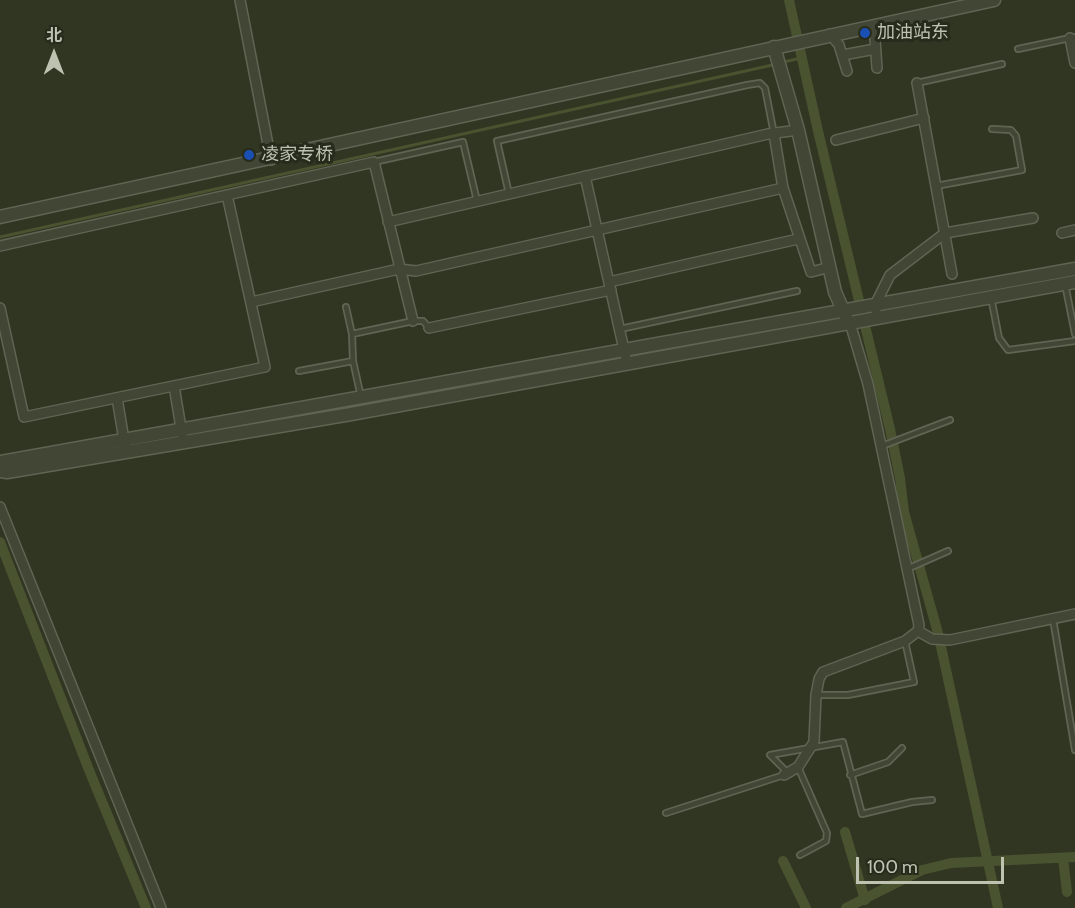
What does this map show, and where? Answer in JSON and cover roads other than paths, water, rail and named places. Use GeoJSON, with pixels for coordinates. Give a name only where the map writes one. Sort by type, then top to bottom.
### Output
{"type":"FeatureCollection","features":[{"type":"Feature","properties":{"kind":"street"},"geometry":{"type":"LineString","coordinates":[[240,0],[271,160]]}},
{"type":"Feature","properties":{"kind":"street"},"geometry":{"type":"LineString","coordinates":[[0,218],[271,160],[778,58],[790,43],[994,0]]}},
{"type":"Feature","properties":{"kind":"street"},"geometry":{"type":"LineString","coordinates":[[877,68],[875,49],[878,24]]}},
{"type":"Feature","properties":{"kind":"street"},"geometry":{"type":"LineString","coordinates":[[830,34],[843,55],[847,71]]}},
{"type":"Feature","properties":{"kind":"street"},"geometry":{"type":"LineString","coordinates":[[1073,38],[1075,63]]}},
{"type":"Feature","properties":{"kind":"street"},"geometry":{"type":"LineString","coordinates":[[843,55],[875,49]]}},
{"type":"Feature","properties":{"kind":"street"},"geometry":{"type":"LineString","coordinates":[[778,58],[798,130],[830,267],[854,322],[910,568],[918,631]]}},
{"type":"Feature","properties":{"kind":"street"},"geometry":{"type":"LineString","coordinates":[[917,83],[952,274]]}},
{"type":"Feature","properties":{"kind":"street"},"geometry":{"type":"LineString","coordinates":[[836,140],[924,118]]}},
{"type":"Feature","properties":{"kind":"street"},"geometry":{"type":"LineString","coordinates":[[388,222],[798,130]]}},
{"type":"Feature","properties":{"kind":"street"},"geometry":{"type":"LineString","coordinates":[[774,134],[783,188],[810,272],[830,267]]}},
{"type":"Feature","properties":{"kind":"street"},"geometry":{"type":"LineString","coordinates":[[0,246],[374,162],[413,321]]}},
{"type":"Feature","properties":{"kind":"street"},"geometry":{"type":"LineString","coordinates":[[585,176],[627,363]]}},
{"type":"Feature","properties":{"kind":"street"},"geometry":{"type":"LineString","coordinates":[[251,302],[399,269],[416,271],[783,188]]}},
{"type":"Feature","properties":{"kind":"street"},"geometry":{"type":"LineString","coordinates":[[0,308],[24,417],[265,367],[227,195]]}},
{"type":"Feature","properties":{"kind":"street"},"geometry":{"type":"LineString","coordinates":[[875,318],[871,305],[890,275],[945,233],[1033,218]]}},
{"type":"Feature","properties":{"kind":"street"},"geometry":{"type":"LineString","coordinates":[[1062,233],[1075,231]]}},
{"type":"Feature","properties":{"kind":"street"},"geometry":{"type":"LineString","coordinates":[[429,328],[798,239]]}},
{"type":"Feature","properties":{"kind":"street"},"geometry":{"type":"LineString","coordinates":[[0,462],[1075,269]]}},
{"type":"Feature","properties":{"kind":"street"},"geometry":{"type":"LineString","coordinates":[[0,471],[364,412],[1070,283]]}},
{"type":"Feature","properties":{"kind":"street"},"geometry":{"type":"LineString","coordinates":[[174,386],[184,442]]}},
{"type":"Feature","properties":{"kind":"street"},"geometry":{"type":"LineString","coordinates":[[361,397],[364,412]]}},
{"type":"Feature","properties":{"kind":"street"},"geometry":{"type":"LineString","coordinates":[[117,398],[126,452]]}},
{"type":"Feature","properties":{"kind":"street"},"geometry":{"type":"LineString","coordinates":[[0,507],[161,908]]}},
{"type":"Feature","properties":{"kind":"street"},"geometry":{"type":"LineString","coordinates":[[918,631],[932,639],[950,640],[1075,614]]}},
{"type":"Feature","properties":{"kind":"street"},"geometry":{"type":"LineString","coordinates":[[786,774],[798,767],[813,746],[816,695],[823,672],[905,641],[918,631]]}},
{"type":"Feature","properties":{"kind":"lane"},"geometry":{"type":"LineString","coordinates":[[1018,49],[1073,38]]}},
{"type":"Feature","properties":{"kind":"lane"},"geometry":{"type":"LineString","coordinates":[[917,83],[1002,64]]}},
{"type":"Feature","properties":{"kind":"lane"},"geometry":{"type":"LineString","coordinates":[[509,194],[497,141],[760,83],[765,88],[774,134]]}},
{"type":"Feature","properties":{"kind":"lane"},"geometry":{"type":"LineString","coordinates":[[936,186],[1022,170],[1016,135],[1011,130],[992,129]]}},
{"type":"Feature","properties":{"kind":"lane"},"geometry":{"type":"LineString","coordinates":[[374,162],[464,142],[477,201]]}},
{"type":"Feature","properties":{"kind":"lane"},"geometry":{"type":"LineString","coordinates":[[1070,283],[1075,334]]}},
{"type":"Feature","properties":{"kind":"lane"},"geometry":{"type":"LineString","coordinates":[[620,329],[797,291]]}},
{"type":"Feature","properties":{"kind":"lane"},"geometry":{"type":"LineString","coordinates":[[991,297],[999,338],[1008,350],[1075,340]]}},
{"type":"Feature","properties":{"kind":"lane"},"geometry":{"type":"LineString","coordinates":[[346,307],[352,334],[353,361],[361,397]]}},
{"type":"Feature","properties":{"kind":"lane"},"geometry":{"type":"LineString","coordinates":[[352,334],[413,321],[423,321],[429,328]]}},
{"type":"Feature","properties":{"kind":"lane"},"geometry":{"type":"LineString","coordinates":[[299,371],[353,361]]}},
{"type":"Feature","properties":{"kind":"lane"},"geometry":{"type":"LineString","coordinates":[[883,446],[950,420]]}},
{"type":"Feature","properties":{"kind":"lane"},"geometry":{"type":"LineString","coordinates":[[910,568],[948,551]]}},
{"type":"Feature","properties":{"kind":"lane"},"geometry":{"type":"LineString","coordinates":[[1053,619],[1075,750]]}},
{"type":"Feature","properties":{"kind":"lane"},"geometry":{"type":"LineString","coordinates":[[816,695],[848,695],[914,682],[905,641]]}},
{"type":"Feature","properties":{"kind":"lane"},"geometry":{"type":"LineString","coordinates":[[666,813],[786,774],[770,755],[843,742],[850,776],[862,814],[912,802],[932,800]]}},
{"type":"Feature","properties":{"kind":"lane"},"geometry":{"type":"LineString","coordinates":[[850,776],[888,762],[902,748]]}},
{"type":"Feature","properties":{"kind":"lane"},"geometry":{"type":"LineString","coordinates":[[798,767],[827,833],[826,841],[800,855]]}},
{"type":"Feature","properties":{"kind":"waterway"},"geometry":{"type":"LineString","coordinates":[[789,0],[890,429],[904,512],[938,633],[998,908]]}},
{"type":"Feature","properties":{"kind":"waterway"},"geometry":{"type":"LineString","coordinates":[[783,62],[802,58]]}},
{"type":"Feature","properties":{"kind":"waterway"},"geometry":{"type":"LineString","coordinates":[[0,237],[777,64]]}},
{"type":"Feature","properties":{"kind":"waterway"},"geometry":{"type":"LineString","coordinates":[[0,542],[91,775],[146,908]]}},
{"type":"Feature","properties":{"kind":"waterway"},"geometry":{"type":"LineString","coordinates":[[845,832],[865,900]]}},
{"type":"Feature","properties":{"kind":"waterway"},"geometry":{"type":"LineString","coordinates":[[846,908],[922,870],[951,863],[1075,857]]}},
{"type":"Feature","properties":{"kind":"waterway"},"geometry":{"type":"LineString","coordinates":[[1063,858],[1067,892]]}},
{"type":"Feature","properties":{"kind":"waterway"},"geometry":{"type":"LineString","coordinates":[[783,861],[806,908]]}},
{"type":"Feature","properties":{"kind":"place","name":"加油站东"},"geometry":{"type":"Point","coordinates":[865,33]}},
{"type":"Feature","properties":{"kind":"place","name":"凌家专桥"},"geometry":{"type":"Point","coordinates":[249,155]}}]}
